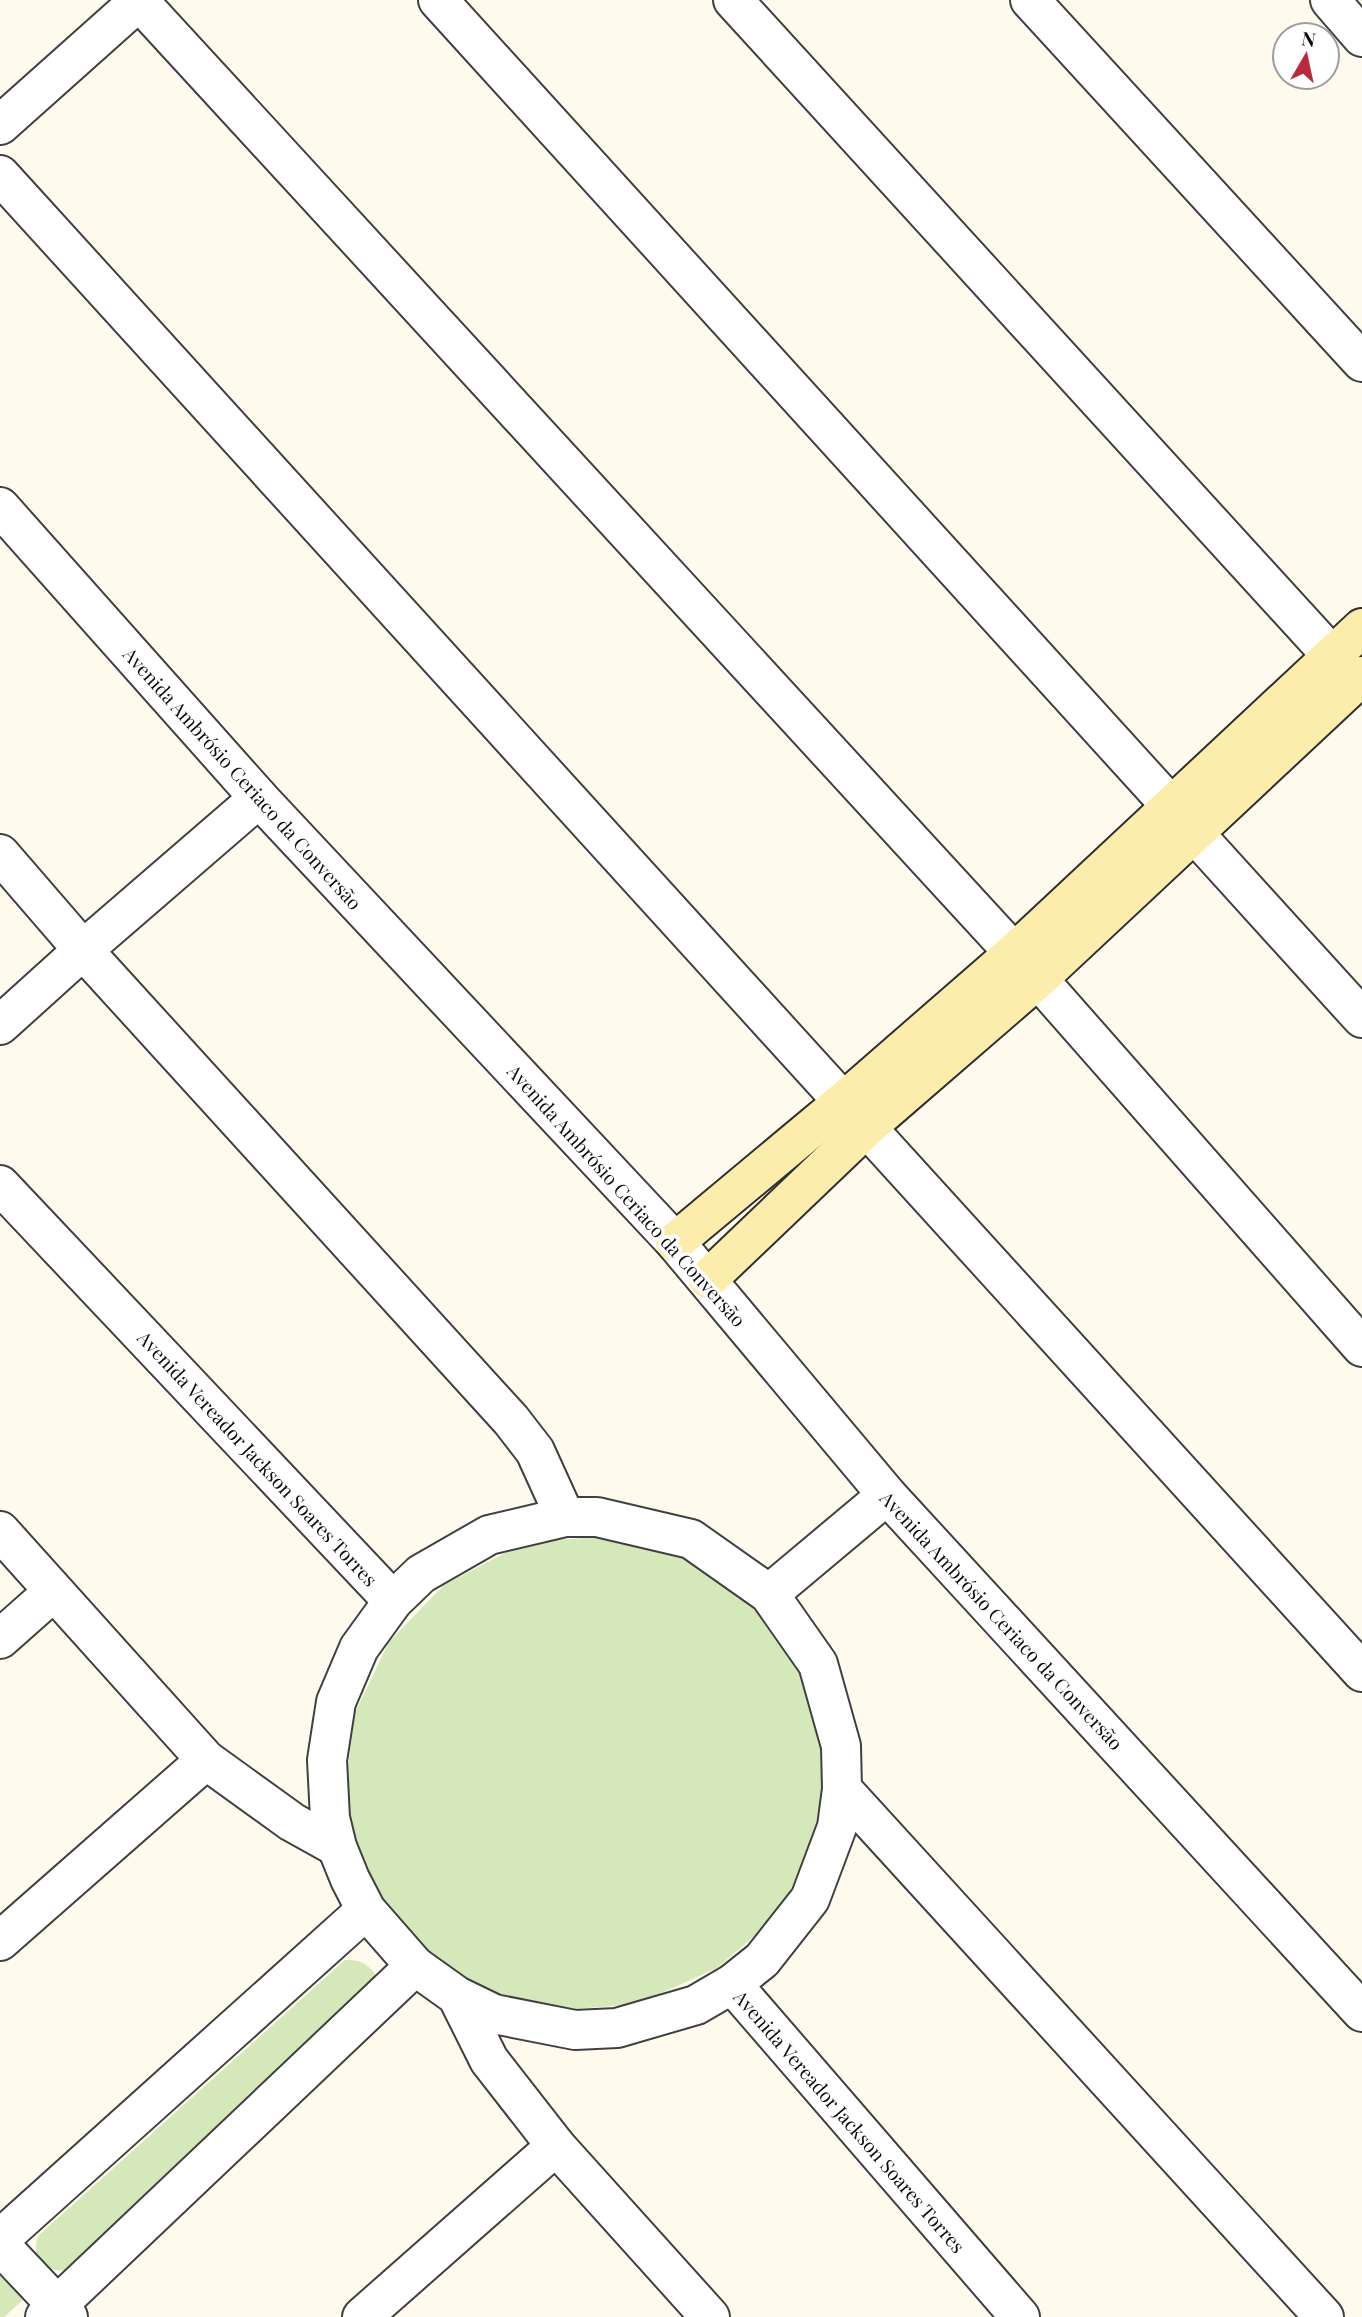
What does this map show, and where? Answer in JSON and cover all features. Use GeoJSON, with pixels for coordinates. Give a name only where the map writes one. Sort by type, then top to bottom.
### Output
{"type":"FeatureCollection","features":[{"type":"Feature","properties":{"kind":"street"},"geometry":{"type":"LineString","coordinates":[[0,125],[139,0],[1026,966],[1362,1347]]}},
{"type":"Feature","properties":{"kind":"street"},"geometry":{"type":"LineString","coordinates":[[438,0],[1362,1018]]}},
{"type":"Feature","properties":{"kind":"street"},"geometry":{"type":"LineString","coordinates":[[733,0],[1353,676]]}},
{"type":"Feature","properties":{"kind":"street"},"geometry":{"type":"LineString","coordinates":[[1030,0],[1362,362]]}},
{"type":"Feature","properties":{"kind":"street"},"geometry":{"type":"LineString","coordinates":[[1329,0],[1362,37]]}},
{"type":"Feature","properties":{"kind":"street"},"geometry":{"type":"LineString","coordinates":[[0,175],[1362,1672]]}},
{"type":"Feature","properties":{"kind":"street","name":"Avenida Ambrósio Ceriaco da Conversão"},"geometry":{"type":"LineString","coordinates":[[0,508],[258,798],[675,1242],[887,1495],[1362,2012]]}},
{"type":"Feature","properties":{"kind":"street"},"geometry":{"type":"LineString","coordinates":[[675,1242],[856,1114],[1026,966],[1182,820],[1353,676],[1362,628]]}},
{"type":"Feature","properties":{"kind":"street"},"geometry":{"type":"LineString","coordinates":[[0,1025],[258,798]]}},
{"type":"Feature","properties":{"kind":"street"},"geometry":{"type":"LineString","coordinates":[[0,854],[83,950],[511,1420],[535,1451],[565,1517]]}},
{"type":"Feature","properties":{"kind":"street"},"geometry":{"type":"LineString","coordinates":[[708,1279],[856,1114]]}},
{"type":"Feature","properties":{"kind":"street","name":"Avenida Vereador Jackson Soares Torres"},"geometry":{"type":"LineString","coordinates":[[0,1185],[393,1601],[359,1648],[337,1702],[327,1760],[330,1818],[337,1847],[366,1910],[415,1966],[457,1996],[494,2014],[575,2029],[617,2028],[696,2005],[732,1984],[1020,2317]]}},
{"type":"Feature","properties":{"kind":"street"},"geometry":{"type":"LineString","coordinates":[[769,1594],[887,1495]]}},
{"type":"Feature","properties":{"kind":"street"},"geometry":{"type":"LineString","coordinates":[[393,1601],[421,1574],[489,1535],[565,1517],[597,1517],[691,1539],[769,1594],[818,1664],[841,1746],[842,1789],[837,1827],[810,1899],[762,1960],[732,1984]]}},
{"type":"Feature","properties":{"kind":"street"},"geometry":{"type":"LineString","coordinates":[[0,1531],[206,1760],[292,1822],[337,1847]]}},
{"type":"Feature","properties":{"kind":"street"},"geometry":{"type":"LineString","coordinates":[[0,1639],[53,1592]]}},
{"type":"Feature","properties":{"kind":"street"},"geometry":{"type":"LineString","coordinates":[[0,1941],[206,1760]]}},
{"type":"Feature","properties":{"kind":"street"},"geometry":{"type":"LineString","coordinates":[[842,1789],[1324,2317]]}},
{"type":"Feature","properties":{"kind":"street"},"geometry":{"type":"LineString","coordinates":[[0,2239],[366,1910]]}},
{"type":"Feature","properties":{"kind":"street"},"geometry":{"type":"LineString","coordinates":[[0,2245],[57,2313],[415,1966]]}},
{"type":"Feature","properties":{"kind":"street"},"geometry":{"type":"LineString","coordinates":[[457,1996],[489,2060],[556,2146],[708,2316]]}},
{"type":"Feature","properties":{"kind":"street"},"geometry":{"type":"LineString","coordinates":[[362,2317],[556,2146]]}},
{"type":"Feature","properties":{"kind":"green space"},"geometry":{"type":"Polygon","coordinates":[[[598,1537],[669,1550],[735,1578],[808,1681],[822,1743],[822,1808],[803,1871],[767,1925],[717,1968],[637,2004],[549,2011],[463,1991],[401,1941],[360,1873],[345,1794],[354,1715],[389,1642],[444,1585],[526,1542],[598,1537]]]}},
{"type":"Feature","properties":{"kind":"green space"},"geometry":{"type":"Polygon","coordinates":[[[345,1960],[364,1963],[377,1977],[69,2270],[53,2269],[42,2264],[36,2252],[38,2236],[345,1960]]]}},
{"type":"Feature","properties":{"kind":"green space"},"geometry":{"type":"Polygon","coordinates":[[[0,2269],[26,2297],[4,2317],[0,2317],[0,2269]]]}}]}
